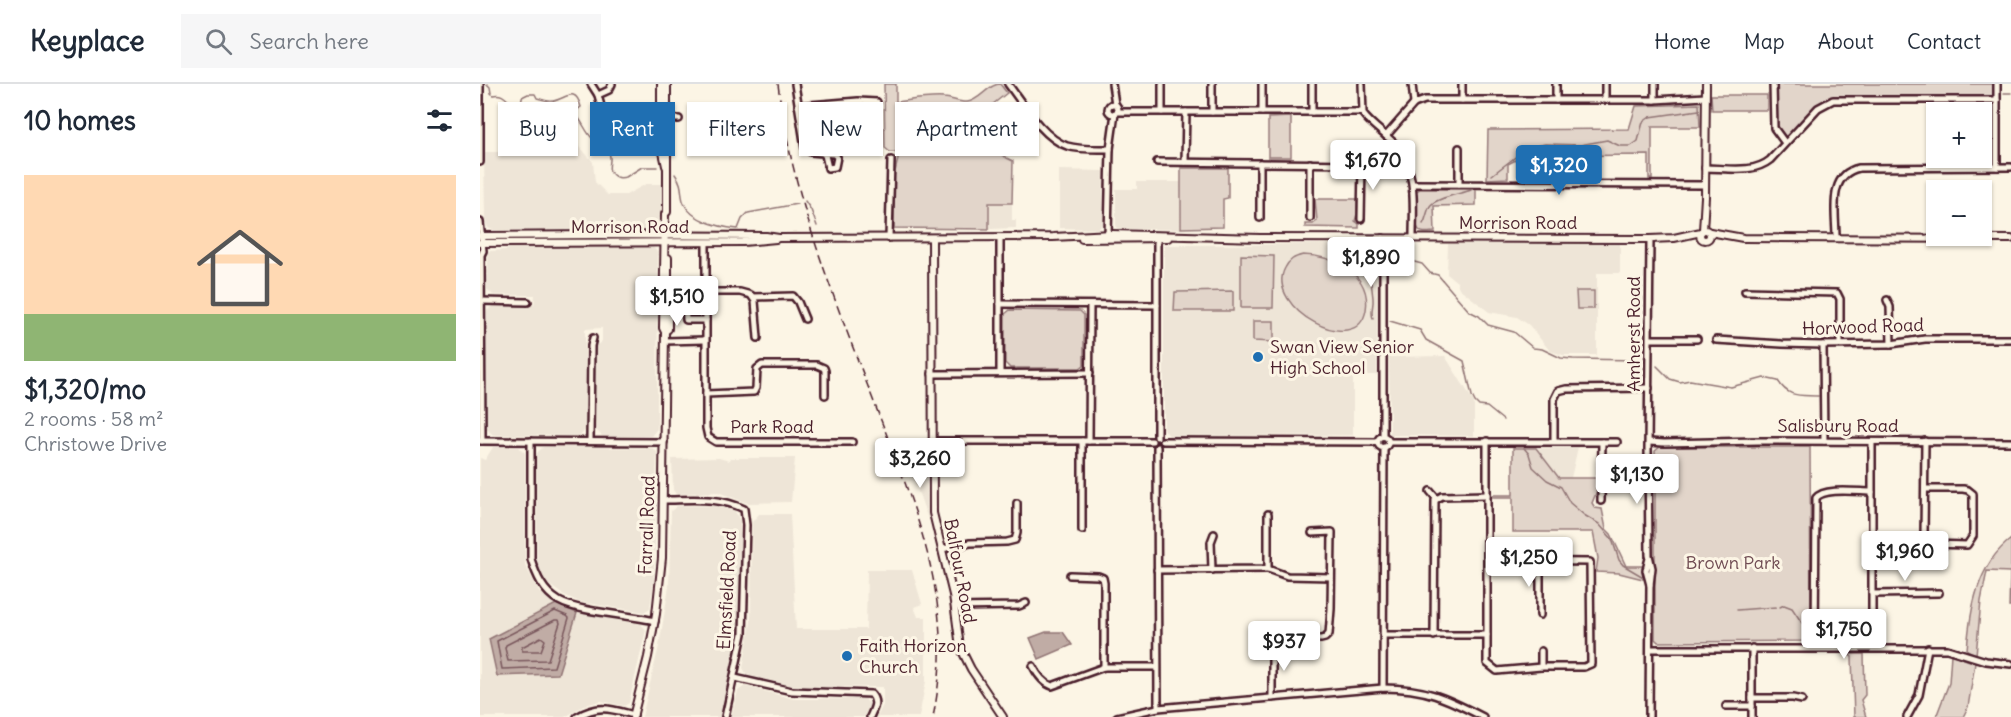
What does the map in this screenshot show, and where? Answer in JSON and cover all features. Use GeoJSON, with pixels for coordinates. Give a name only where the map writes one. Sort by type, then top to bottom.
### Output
{"type":"FeatureCollection","features":[{"type":"Feature","properties":{"kind":"main road","name":"Farrall Road"},"geometry":{"type":"LineString","coordinates":[[661,84],[664,102]]}},
{"type":"Feature","properties":{"kind":"main road","name":"Farrall Road"},"geometry":{"type":"LineString","coordinates":[[664,99],[668,84]]}},
{"type":"Feature","properties":{"kind":"main road"},"geometry":{"type":"LineString","coordinates":[[1706,84],[1705,234],[1743,238],[2011,239]]}},
{"type":"Feature","properties":{"kind":"main road","name":"Farrall Road"},"geometry":{"type":"LineString","coordinates":[[633,716],[655,621],[662,558],[665,341],[663,328],[667,239],[665,156]]}},
{"type":"Feature","properties":{"kind":"main road","name":"Morrison Road"},"geometry":{"type":"LineString","coordinates":[[481,240],[766,236],[779,238],[1157,237],[1168,234],[1172,237],[1650,239],[1705,234]]}},
{"type":"Feature","properties":{"kind":"main road","name":"Morrison Road"},"geometry":{"type":"LineString","coordinates":[[667,239],[706,243],[758,242],[779,238]]}},
{"type":"Feature","properties":{"kind":"main road","name":"Balfour Road"},"geometry":{"type":"LineString","coordinates":[[932,238],[932,504],[955,607],[957,636],[964,657],[1003,717]]}},
{"type":"Feature","properties":{"kind":"street"},"geometry":{"type":"LineString","coordinates":[[480,84],[480,162]]}},
{"type":"Feature","properties":{"kind":"street"},"geometry":{"type":"LineString","coordinates":[[591,84],[600,102]]}},
{"type":"Feature","properties":{"kind":"street"},"geometry":{"type":"LineString","coordinates":[[598,95],[609,90],[612,84]]}},
{"type":"Feature","properties":{"kind":"street"},"geometry":{"type":"LineString","coordinates":[[795,84],[799,111]]}},
{"type":"Feature","properties":{"kind":"street"},"geometry":{"type":"LineString","coordinates":[[1008,84],[1043,129],[1055,140],[1074,147],[1110,149]]}},
{"type":"Feature","properties":{"kind":"street"},"geometry":{"type":"LineString","coordinates":[[1109,236],[1110,149],[1114,109],[1112,84]]}},
{"type":"Feature","properties":{"kind":"street"},"geometry":{"type":"LineString","coordinates":[[1162,84],[1162,112]]}},
{"type":"Feature","properties":{"kind":"street"},"geometry":{"type":"LineString","coordinates":[[1212,84],[1212,112]]}},
{"type":"Feature","properties":{"kind":"street"},"geometry":{"type":"LineString","coordinates":[[1262,84],[1262,112]]}},
{"type":"Feature","properties":{"kind":"street"},"geometry":{"type":"LineString","coordinates":[[1312,84],[1312,112]]}},
{"type":"Feature","properties":{"kind":"street"},"geometry":{"type":"LineString","coordinates":[[1362,84],[1362,112],[1401,152],[1409,165],[1413,184],[1413,238]]}},
{"type":"Feature","properties":{"kind":"street"},"geometry":{"type":"LineString","coordinates":[[1412,84],[1414,104]]}},
{"type":"Feature","properties":{"kind":"street"},"geometry":{"type":"LineString","coordinates":[[1462,84],[1462,100]]}},
{"type":"Feature","properties":{"kind":"street"},"geometry":{"type":"LineString","coordinates":[[1556,84],[1556,100]]}},
{"type":"Feature","properties":{"kind":"street"},"geometry":{"type":"LineString","coordinates":[[1605,84],[1605,100]]}},
{"type":"Feature","properties":{"kind":"street"},"geometry":{"type":"LineString","coordinates":[[1655,84],[1655,100]]}},
{"type":"Feature","properties":{"kind":"street"},"geometry":{"type":"LineString","coordinates":[[1773,84],[1774,128],[1785,143]]}},
{"type":"Feature","properties":{"kind":"street"},"geometry":{"type":"LineString","coordinates":[[1996,84],[1997,167]]}},
{"type":"Feature","properties":{"kind":"street"},"geometry":{"type":"LineString","coordinates":[[1386,136],[1414,104],[1425,100],[1655,100],[1706,97]]}},
{"type":"Feature","properties":{"kind":"street"},"geometry":{"type":"LineString","coordinates":[[1706,168],[1758,167],[1770,160],[1818,108],[1833,100],[1997,100]]}},
{"type":"Feature","properties":{"kind":"street"},"geometry":{"type":"LineString","coordinates":[[846,102],[877,102]]}},
{"type":"Feature","properties":{"kind":"street"},"geometry":{"type":"LineString","coordinates":[[1114,109],[1162,112],[1362,112]]}},
{"type":"Feature","properties":{"kind":"street"},"geometry":{"type":"LineString","coordinates":[[1185,162],[1186,112]]}},
{"type":"Feature","properties":{"kind":"street"},"geometry":{"type":"LineString","coordinates":[[675,119],[679,118]]}},
{"type":"Feature","properties":{"kind":"street"},"geometry":{"type":"LineString","coordinates":[[1459,148],[1459,184]]}},
{"type":"Feature","properties":{"kind":"street"},"geometry":{"type":"LineString","coordinates":[[1156,162],[1362,164],[1389,162],[1401,152]]}},
{"type":"Feature","properties":{"kind":"street"},"geometry":{"type":"LineString","coordinates":[[889,237],[891,160]]}},
{"type":"Feature","properties":{"kind":"street"},"geometry":{"type":"LineString","coordinates":[[1260,164],[1260,218]]}},
{"type":"Feature","properties":{"kind":"street"},"geometry":{"type":"LineString","coordinates":[[1310,164],[1310,218]]}},
{"type":"Feature","properties":{"kind":"street"},"geometry":{"type":"LineString","coordinates":[[1361,219],[1362,164]]}},
{"type":"Feature","properties":{"kind":"street"},"geometry":{"type":"LineString","coordinates":[[1836,238],[1837,187],[1842,176],[1849,171],[1859,168],[2011,167]]}},
{"type":"Feature","properties":{"kind":"street"},"geometry":{"type":"LineString","coordinates":[[1413,184],[1705,185]]}},
{"type":"Feature","properties":{"kind":"street"},"geometry":{"type":"LineString","coordinates":[[480,222],[481,441],[664,442]]}},
{"type":"Feature","properties":{"kind":"street"},"geometry":{"type":"LineString","coordinates":[[1157,237],[1161,445],[1157,447]]}},
{"type":"Feature","properties":{"kind":"street"},"geometry":{"type":"LineString","coordinates":[[1000,238],[1000,373]]}},
{"type":"Feature","properties":{"kind":"street"},"geometry":{"type":"LineString","coordinates":[[1378,442],[1383,436],[1383,238]]}},
{"type":"Feature","properties":{"kind":"street","name":"Amherst Road"},"geometry":{"type":"LineString","coordinates":[[1650,239],[1649,555],[1652,568],[1650,717]]}},
{"type":"Feature","properties":{"kind":"street","name":"Park Road"},"geometry":{"type":"LineString","coordinates":[[706,243],[706,432],[711,440],[716,442],[852,442]]}},
{"type":"Feature","properties":{"kind":"street"},"geometry":{"type":"LineString","coordinates":[[1745,291],[1837,293],[1840,299],[1840,344]]}},
{"type":"Feature","properties":{"kind":"street"},"geometry":{"type":"LineString","coordinates":[[706,292],[746,292],[753,297],[758,338]]}},
{"type":"Feature","properties":{"kind":"street"},"geometry":{"type":"LineString","coordinates":[[753,297],[793,296],[805,319]]}},
{"type":"Feature","properties":{"kind":"street"},"geometry":{"type":"LineString","coordinates":[[685,299],[686,320],[706,320]]}},
{"type":"Feature","properties":{"kind":"street"},"geometry":{"type":"LineString","coordinates":[[1887,300],[1890,307],[1891,344]]}},
{"type":"Feature","properties":{"kind":"street"},"geometry":{"type":"LineString","coordinates":[[481,301],[528,302]]}},
{"type":"Feature","properties":{"kind":"street"},"geometry":{"type":"LineString","coordinates":[[1000,304],[1157,305]]}},
{"type":"Feature","properties":{"kind":"street"},"geometry":{"type":"LineString","coordinates":[[1089,441],[1090,305]]}},
{"type":"Feature","properties":{"kind":"street"},"geometry":{"type":"LineString","coordinates":[[590,441],[593,338]]}},
{"type":"Feature","properties":{"kind":"street"},"geometry":{"type":"LineString","coordinates":[[1650,339],[1697,339]]}},
{"type":"Feature","properties":{"kind":"street","name":"Horwood Road"},"geometry":{"type":"LineString","coordinates":[[1716,340],[1823,345],[1891,344],[1925,339],[2011,339]]}},
{"type":"Feature","properties":{"kind":"street"},"geometry":{"type":"LineString","coordinates":[[665,341],[705,340]]}},
{"type":"Feature","properties":{"kind":"street"},"geometry":{"type":"LineString","coordinates":[[1823,345],[1824,441]]}},
{"type":"Feature","properties":{"kind":"street"},"geometry":{"type":"LineString","coordinates":[[706,394],[754,392],[757,369],[762,365],[817,365],[825,371],[825,395]]}},
{"type":"Feature","properties":{"kind":"street"},"geometry":{"type":"LineString","coordinates":[[932,374],[1090,374]]}},
{"type":"Feature","properties":{"kind":"street"},"geometry":{"type":"LineString","coordinates":[[1554,441],[1554,399],[1558,391],[1649,388]]}},
{"type":"Feature","properties":{"kind":"street"},"geometry":{"type":"LineString","coordinates":[[1383,436],[1389,442]]}},
{"type":"Feature","properties":{"kind":"street"},"geometry":{"type":"LineString","coordinates":[[932,441],[1152,441],[1160,439],[1378,442]]}},
{"type":"Feature","properties":{"kind":"street"},"geometry":{"type":"LineString","coordinates":[[531,441],[531,559],[536,575],[546,590],[559,601],[575,607],[655,621]]}},
{"type":"Feature","properties":{"kind":"street"},"geometry":{"type":"LineString","coordinates":[[1082,441],[1082,530]]}},
{"type":"Feature","properties":{"kind":"street"},"geometry":{"type":"LineString","coordinates":[[1152,441],[1157,447],[1158,708]]}},
{"type":"Feature","properties":{"kind":"street"},"geometry":{"type":"LineString","coordinates":[[1487,441],[1486,663],[1497,670],[1584,667],[1591,664],[1592,568],[1590,561],[1487,561]]}},
{"type":"Feature","properties":{"kind":"street","name":"Salisbury Road"},"geometry":{"type":"LineString","coordinates":[[1650,444],[1824,441],[2011,442]]}},
{"type":"Feature","properties":{"kind":"street"},"geometry":{"type":"LineString","coordinates":[[1925,441],[1924,537],[1926,542],[1967,545],[1973,536],[1973,495],[1963,489],[1925,489]]}},
{"type":"Feature","properties":{"kind":"street"},"geometry":{"type":"LineString","coordinates":[[1378,442],[1384,447]]}},
{"type":"Feature","properties":{"kind":"street"},"geometry":{"type":"LineString","coordinates":[[1383,688],[1384,447],[1389,442],[1617,442]]}},
{"type":"Feature","properties":{"kind":"street"},"geometry":{"type":"LineString","coordinates":[[1601,501],[1602,442]]}},
{"type":"Feature","properties":{"kind":"street"},"geometry":{"type":"LineString","coordinates":[[1872,442],[1872,648]]}},
{"type":"Feature","properties":{"kind":"street"},"geometry":{"type":"LineString","coordinates":[[1430,491],[1437,499]]}},
{"type":"Feature","properties":{"kind":"street"},"geometry":{"type":"LineString","coordinates":[[1815,648],[1816,498],[1825,491],[1872,492]]}},
{"type":"Feature","properties":{"kind":"street"},"geometry":{"type":"LineString","coordinates":[[1434,636],[1434,504],[1442,496],[1487,495]]}},
{"type":"Feature","properties":{"kind":"street","name":"Elmsfield Road"},"geometry":{"type":"LineString","coordinates":[[663,500],[714,499],[731,502],[744,509],[746,525],[743,634],[725,717]]}},
{"type":"Feature","properties":{"kind":"street"},"geometry":{"type":"LineString","coordinates":[[942,549],[970,543],[1015,540],[1017,502]]}},
{"type":"Feature","properties":{"kind":"street"},"geometry":{"type":"LineString","coordinates":[[1268,514],[1268,569]]}},
{"type":"Feature","properties":{"kind":"street"},"geometry":{"type":"LineString","coordinates":[[1272,698],[1272,648],[1278,638],[1321,639],[1328,636],[1331,609],[1332,532],[1312,532]]}},
{"type":"Feature","properties":{"kind":"street"},"geometry":{"type":"LineString","coordinates":[[1212,570],[1214,534]]}},
{"type":"Feature","properties":{"kind":"street"},"geometry":{"type":"LineString","coordinates":[[1540,561],[1540,615]]}},
{"type":"Feature","properties":{"kind":"street"},"geometry":{"type":"LineString","coordinates":[[1157,570],[1268,569],[1287,576],[1331,577]]}},
{"type":"Feature","properties":{"kind":"street"},"geometry":{"type":"LineString","coordinates":[[1070,575],[1103,578],[1104,667]]}},
{"type":"Feature","properties":{"kind":"street"},"geometry":{"type":"LineString","coordinates":[[1872,594],[1939,593]]}},
{"type":"Feature","properties":{"kind":"street"},"geometry":{"type":"LineString","coordinates":[[955,607],[1019,606],[1026,603]]}},
{"type":"Feature","properties":{"kind":"street"},"geometry":{"type":"LineString","coordinates":[[1384,635],[1487,635]]}},
{"type":"Feature","properties":{"kind":"street"},"geometry":{"type":"LineString","coordinates":[[1652,648],[1928,648],[1953,650],[1986,661],[2011,664]]}},
{"type":"Feature","properties":{"kind":"street"},"geometry":{"type":"LineString","coordinates":[[1752,648],[1752,717]]}},
{"type":"Feature","properties":{"kind":"street"},"geometry":{"type":"LineString","coordinates":[[1907,717],[1919,694],[1928,648]]}},
{"type":"Feature","properties":{"kind":"street"},"geometry":{"type":"LineString","coordinates":[[1541,651],[1541,667]]}},
{"type":"Feature","properties":{"kind":"street"},"geometry":{"type":"LineString","coordinates":[[1033,666],[1036,674],[1052,686],[1104,667],[1157,667]]}},
{"type":"Feature","properties":{"kind":"street"},"geometry":{"type":"LineString","coordinates":[[735,678],[792,691],[872,694],[875,706],[870,717]]}},
{"type":"Feature","properties":{"kind":"street"},"geometry":{"type":"LineString","coordinates":[[1117,717],[1158,708],[1383,688],[1430,692],[1483,717]]}},
{"type":"Feature","properties":{"kind":"street"},"geometry":{"type":"LineString","coordinates":[[1752,698],[1802,700]]}},
{"type":"Feature","properties":{"kind":"street"},"geometry":{"type":"LineString","coordinates":[[1726,706],[1752,706]]}},
{"type":"Feature","properties":{"kind":"street"},"geometry":{"type":"LineString","coordinates":[[577,717],[589,710],[603,708],[633,716]]}},
{"type":"Feature","properties":{"kind":"shaded area"},"geometry":{"type":"Polygon","coordinates":[[[578,145],[593,162],[595,182],[608,195],[626,195],[646,184],[662,184],[661,225],[654,232],[493,230],[488,228],[485,220],[484,152],[498,152],[498,156],[578,156],[578,145]]]}},
{"type":"Feature","properties":{"kind":"shaded area"},"geometry":{"type":"Polygon","coordinates":[[[1059,170],[1104,171],[1103,224],[1098,229],[1059,228],[1059,170]]]}},
{"type":"Feature","properties":{"kind":"shaded area"},"geometry":{"type":"Polygon","coordinates":[[[1137,182],[1181,182],[1180,229],[1118,229],[1116,189],[1137,189],[1137,182]]]}},
{"type":"Feature","properties":{"kind":"shaded area"},"geometry":{"type":"Polygon","coordinates":[[[989,203],[1012,203],[1012,220],[1016,220],[1016,228],[989,229],[989,203]]]}},
{"type":"Feature","properties":{"kind":"shaded area","name":"Swan View Senior High School"},"geometry":{"type":"Polygon","coordinates":[[[1369,244],[1378,252],[1377,375],[1353,375],[1353,435],[1169,436],[1164,429],[1164,245],[1369,244]]]}},
{"type":"Feature","properties":{"kind":"shaded area"},"geometry":{"type":"Polygon","coordinates":[[[1448,244],[1620,244],[1620,273],[1597,273],[1597,355],[1563,355],[1550,351],[1529,325],[1517,317],[1489,312],[1459,288],[1457,282],[1447,274],[1448,244]]]}},
{"type":"Feature","properties":{"kind":"shaded area"},"geometry":{"type":"Polygon","coordinates":[[[558,245],[653,247],[658,253],[657,429],[651,436],[602,436],[596,430],[596,346],[602,341],[602,328],[585,329],[585,430],[580,436],[493,435],[487,429],[487,311],[493,305],[534,305],[535,295],[493,295],[487,289],[489,251],[508,250],[508,247],[558,245]]]}},
{"type":"Feature","properties":{"kind":"shaded area"},"geometry":{"type":"Polygon","coordinates":[[[1445,356],[1474,402],[1474,436],[1390,435],[1389,357],[1445,356]]]}},
{"type":"Feature","properties":{"kind":"shaded area"},"geometry":{"type":"Polygon","coordinates":[[[901,444],[923,444],[926,448],[928,519],[901,444]]]}},
{"type":"Feature","properties":{"kind":"shaded area"},"geometry":{"type":"Polygon","coordinates":[[[493,447],[519,447],[525,453],[525,565],[539,592],[556,604],[489,639],[558,674],[577,613],[641,624],[646,630],[629,703],[624,706],[601,701],[585,705],[565,717],[480,717],[480,458],[485,460],[493,447]]]}},
{"type":"Feature","properties":{"kind":"shaded area"},"geometry":{"type":"Polygon","coordinates":[[[543,447],[652,448],[657,452],[654,578],[650,608],[644,612],[579,602],[548,584],[539,568],[537,557],[536,454],[543,447]]]}},
{"type":"Feature","properties":{"kind":"shaded area"},"geometry":{"type":"Polygon","coordinates":[[[1578,447],[1571,478],[1559,478],[1536,448],[1578,447]]]}},
{"type":"Feature","properties":{"kind":"shaded area"},"geometry":{"type":"Polygon","coordinates":[[[719,458],[729,461],[730,458],[795,458],[791,502],[747,503],[718,492],[676,494],[673,490],[672,459],[719,458]]]}},
{"type":"Feature","properties":{"kind":"shaded area"},"geometry":{"type":"Polygon","coordinates":[[[677,506],[717,506],[735,511],[740,521],[740,628],[721,717],[642,717],[659,646],[669,586],[671,511],[677,506]]]}},
{"type":"Feature","properties":{"kind":"shaded area"},"geometry":{"type":"Polygon","coordinates":[[[759,514],[790,514],[796,629],[866,629],[867,570],[912,570],[922,604],[914,607],[918,617],[926,617],[926,681],[919,717],[877,717],[883,705],[883,687],[797,687],[747,675],[743,668],[751,622],[752,522],[759,514]]]}},
{"type":"Feature","properties":{"kind":"shaded area"},"geometry":{"type":"Polygon","coordinates":[[[745,686],[794,699],[865,699],[870,705],[864,717],[731,717],[738,691],[745,686]]]}},
{"type":"Feature","properties":{"kind":"green space"},"geometry":{"type":"Polygon","coordinates":[[[884,84],[896,84],[895,152],[890,152],[885,148],[884,84]]]}},
{"type":"Feature","properties":{"kind":"green space"},"geometry":{"type":"Polygon","coordinates":[[[1000,84],[1007,93],[996,102],[967,102],[1000,84]]]}},
{"type":"Feature","properties":{"kind":"green space"},"geometry":{"type":"Polygon","coordinates":[[[1775,84],[1995,84],[1994,95],[1988,97],[1834,98],[1817,106],[1790,135],[1785,137],[1777,129],[1775,84]]]}},
{"type":"Feature","properties":{"kind":"green space"},"geometry":{"type":"Polygon","coordinates":[[[1711,95],[1767,95],[1767,110],[1712,110],[1711,95]]]}},
{"type":"Feature","properties":{"kind":"green space"},"geometry":{"type":"Polygon","coordinates":[[[947,98],[961,102],[896,102],[920,99],[947,98]]]}},
{"type":"Feature","properties":{"kind":"green space"},"geometry":{"type":"Polygon","coordinates":[[[1699,104],[1700,127],[1652,127],[1652,179],[1649,179],[1649,155],[1523,156],[1508,164],[1508,178],[1487,179],[1488,130],[1629,129],[1636,106],[1699,104]]]}},
{"type":"Feature","properties":{"kind":"green space"},"geometry":{"type":"Polygon","coordinates":[[[1291,117],[1291,157],[1268,157],[1268,118],[1291,117]]]}},
{"type":"Feature","properties":{"kind":"green space"},"geometry":{"type":"Polygon","coordinates":[[[897,156],[1004,156],[1013,161],[1012,203],[989,203],[989,229],[894,228],[894,176],[897,156]]]}},
{"type":"Feature","properties":{"kind":"green space"},"geometry":{"type":"Polygon","coordinates":[[[1181,168],[1228,168],[1228,198],[1223,199],[1223,227],[1181,228],[1181,168]]]}},
{"type":"Feature","properties":{"kind":"green space"},"geometry":{"type":"Polygon","coordinates":[[[1420,189],[1476,189],[1476,205],[1434,206],[1435,232],[1423,232],[1418,228],[1416,218],[1416,191],[1420,189]]]}},
{"type":"Feature","properties":{"kind":"green space"},"geometry":{"type":"Polygon","coordinates":[[[1315,199],[1357,199],[1355,221],[1359,224],[1359,228],[1305,227],[1305,224],[1313,224],[1317,221],[1315,199]]]}},
{"type":"Feature","properties":{"kind":"green space"},"geometry":{"type":"Polygon","coordinates":[[[1241,255],[1274,256],[1273,308],[1241,308],[1241,255]]]}},
{"type":"Feature","properties":{"kind":"green space"},"geometry":{"type":"Polygon","coordinates":[[[1303,255],[1338,263],[1357,277],[1366,297],[1366,310],[1359,324],[1347,330],[1331,329],[1299,312],[1288,298],[1282,283],[1288,263],[1303,255]]]}},
{"type":"Feature","properties":{"kind":"green space"},"geometry":{"type":"Polygon","coordinates":[[[1233,291],[1233,311],[1174,311],[1175,292],[1233,291]]]}},
{"type":"Feature","properties":{"kind":"green space"},"geometry":{"type":"Polygon","coordinates":[[[1576,291],[1594,291],[1594,309],[1577,309],[1576,291]]]}},
{"type":"Feature","properties":{"kind":"green space"},"geometry":{"type":"Polygon","coordinates":[[[1010,310],[1080,311],[1084,315],[1084,365],[1080,368],[1010,368],[1005,363],[1005,314],[1010,310]]]}},
{"type":"Feature","properties":{"kind":"green space"},"geometry":{"type":"Polygon","coordinates":[[[1253,321],[1274,321],[1274,342],[1253,341],[1253,321]]]}},
{"type":"Feature","properties":{"kind":"green space","name":"Brown Park"},"geometry":{"type":"Polygon","coordinates":[[[1660,447],[1810,447],[1811,641],[1658,642],[1655,639],[1655,451],[1660,447]]]}},
{"type":"Feature","properties":{"kind":"green space"},"geometry":{"type":"Polygon","coordinates":[[[1513,448],[1536,448],[1559,478],[1596,478],[1597,491],[1592,503],[1595,508],[1602,509],[1606,529],[1611,534],[1626,566],[1644,566],[1643,579],[1619,573],[1596,572],[1598,558],[1593,532],[1513,532],[1513,497],[1493,497],[1493,495],[1513,495],[1513,448]]]}},
{"type":"Feature","properties":{"kind":"green space"},"geometry":{"type":"Polygon","coordinates":[[[2011,539],[2011,607],[2009,607],[2010,572],[1987,571],[1981,601],[1976,655],[1967,650],[1970,619],[1977,589],[1990,562],[2011,539]]]}},
{"type":"Feature","properties":{"kind":"green space"},"geometry":{"type":"Polygon","coordinates":[[[1848,654],[1864,654],[1865,695],[1861,700],[1866,717],[1854,717],[1852,657],[1848,654]]]}},
{"type":"Feature","properties":{"kind":"green space"},"geometry":{"type":"Polygon","coordinates":[[[1951,654],[1975,663],[1968,707],[1963,717],[1936,717],[1949,683],[1951,654]]]}},
{"type":"Feature","properties":{"kind":"water"},"geometry":{"type":"Polygon","coordinates":[[[556,604],[577,613],[558,674],[497,676],[489,639],[556,604]]]}},
{"type":"Feature","properties":{"kind":"water"},"geometry":{"type":"Polygon","coordinates":[[[1046,632],[1063,632],[1072,645],[1039,659],[1030,638],[1046,632]]]}},
{"type":"Feature","properties":{"kind":"waterway"},"geometry":{"type":"LineString","coordinates":[[487,84],[493,95],[503,96],[516,107],[521,105],[522,97],[528,94],[535,94],[537,98],[547,101],[558,100],[570,95],[576,96],[581,107],[577,110],[576,115],[594,140],[609,153],[610,170],[613,175],[626,177],[642,167],[657,167]]}},
{"type":"Feature","properties":{"kind":"waterway"},"geometry":{"type":"LineString","coordinates":[[2004,93],[2011,93]]}},
{"type":"Feature","properties":{"kind":"waterway"},"geometry":{"type":"LineString","coordinates":[[1492,175],[1527,148],[1545,144],[1580,145],[1607,140],[1620,146],[1631,146],[1638,141],[1643,122],[1650,117],[1699,110]]}},
{"type":"Feature","properties":{"kind":"waterway"},"geometry":{"type":"LineString","coordinates":[[675,174],[680,182],[684,204],[689,211],[713,224],[738,229],[742,219],[748,213],[797,204]]}},
{"type":"Feature","properties":{"kind":"waterway"},"geometry":{"type":"LineString","coordinates":[[1423,224],[1433,203],[1471,190]]}},
{"type":"Feature","properties":{"kind":"waterway"},"geometry":{"type":"LineString","coordinates":[[805,201],[817,226]]}},
{"type":"Feature","properties":{"kind":"waterway"},"geometry":{"type":"LineString","coordinates":[[1342,244],[1350,254],[1364,250],[1378,253]]}},
{"type":"Feature","properties":{"kind":"waterway"},"geometry":{"type":"LineString","coordinates":[[1350,254],[1362,262],[1370,277],[1373,318]]}},
{"type":"Feature","properties":{"kind":"waterway"},"geometry":{"type":"LineString","coordinates":[[1388,255],[1422,264],[1430,273],[1438,275],[1469,311],[1479,316],[1488,325],[1514,332],[1533,348],[1542,349],[1561,358],[1644,361]]}},
{"type":"Feature","properties":{"kind":"waterway"},"geometry":{"type":"LineString","coordinates":[[1390,321],[1420,330],[1426,340],[1464,361],[1475,402],[1479,406],[1487,407],[1503,420]]}},
{"type":"Feature","properties":{"kind":"waterway"},"geometry":{"type":"LineString","coordinates":[[1657,366],[1670,379],[1680,382],[1690,380],[1731,387],[1764,378],[1778,381],[1790,393],[1818,396]]}},
{"type":"Feature","properties":{"kind":"waterway"},"geometry":{"type":"LineString","coordinates":[[1524,448],[1529,454],[1533,467],[1547,480],[1561,487],[1570,503],[1599,524],[1612,539],[1623,565],[1645,578]]}},
{"type":"Feature","properties":{"kind":"waterway"},"geometry":{"type":"LineString","coordinates":[[1780,607],[1784,605],[1792,608],[1810,630]]}},
{"type":"Feature","properties":{"kind":"waterway"},"geometry":{"type":"LineString","coordinates":[[1737,610],[1776,607]]}},
{"type":"Feature","properties":{"kind":"railway"},"geometry":{"type":"LineString","coordinates":[[778,84],[793,165],[815,243],[916,514],[927,553],[940,632],[939,674],[933,717]]}},
{"type":"Feature","properties":{"kind":"place","name":"Swan View Senior High School"},"geometry":{"type":"Point","coordinates":[1258,357]}},
{"type":"Feature","properties":{"kind":"place","name":"Faith Horizon Church"},"geometry":{"type":"Point","coordinates":[847,656]}}]}
